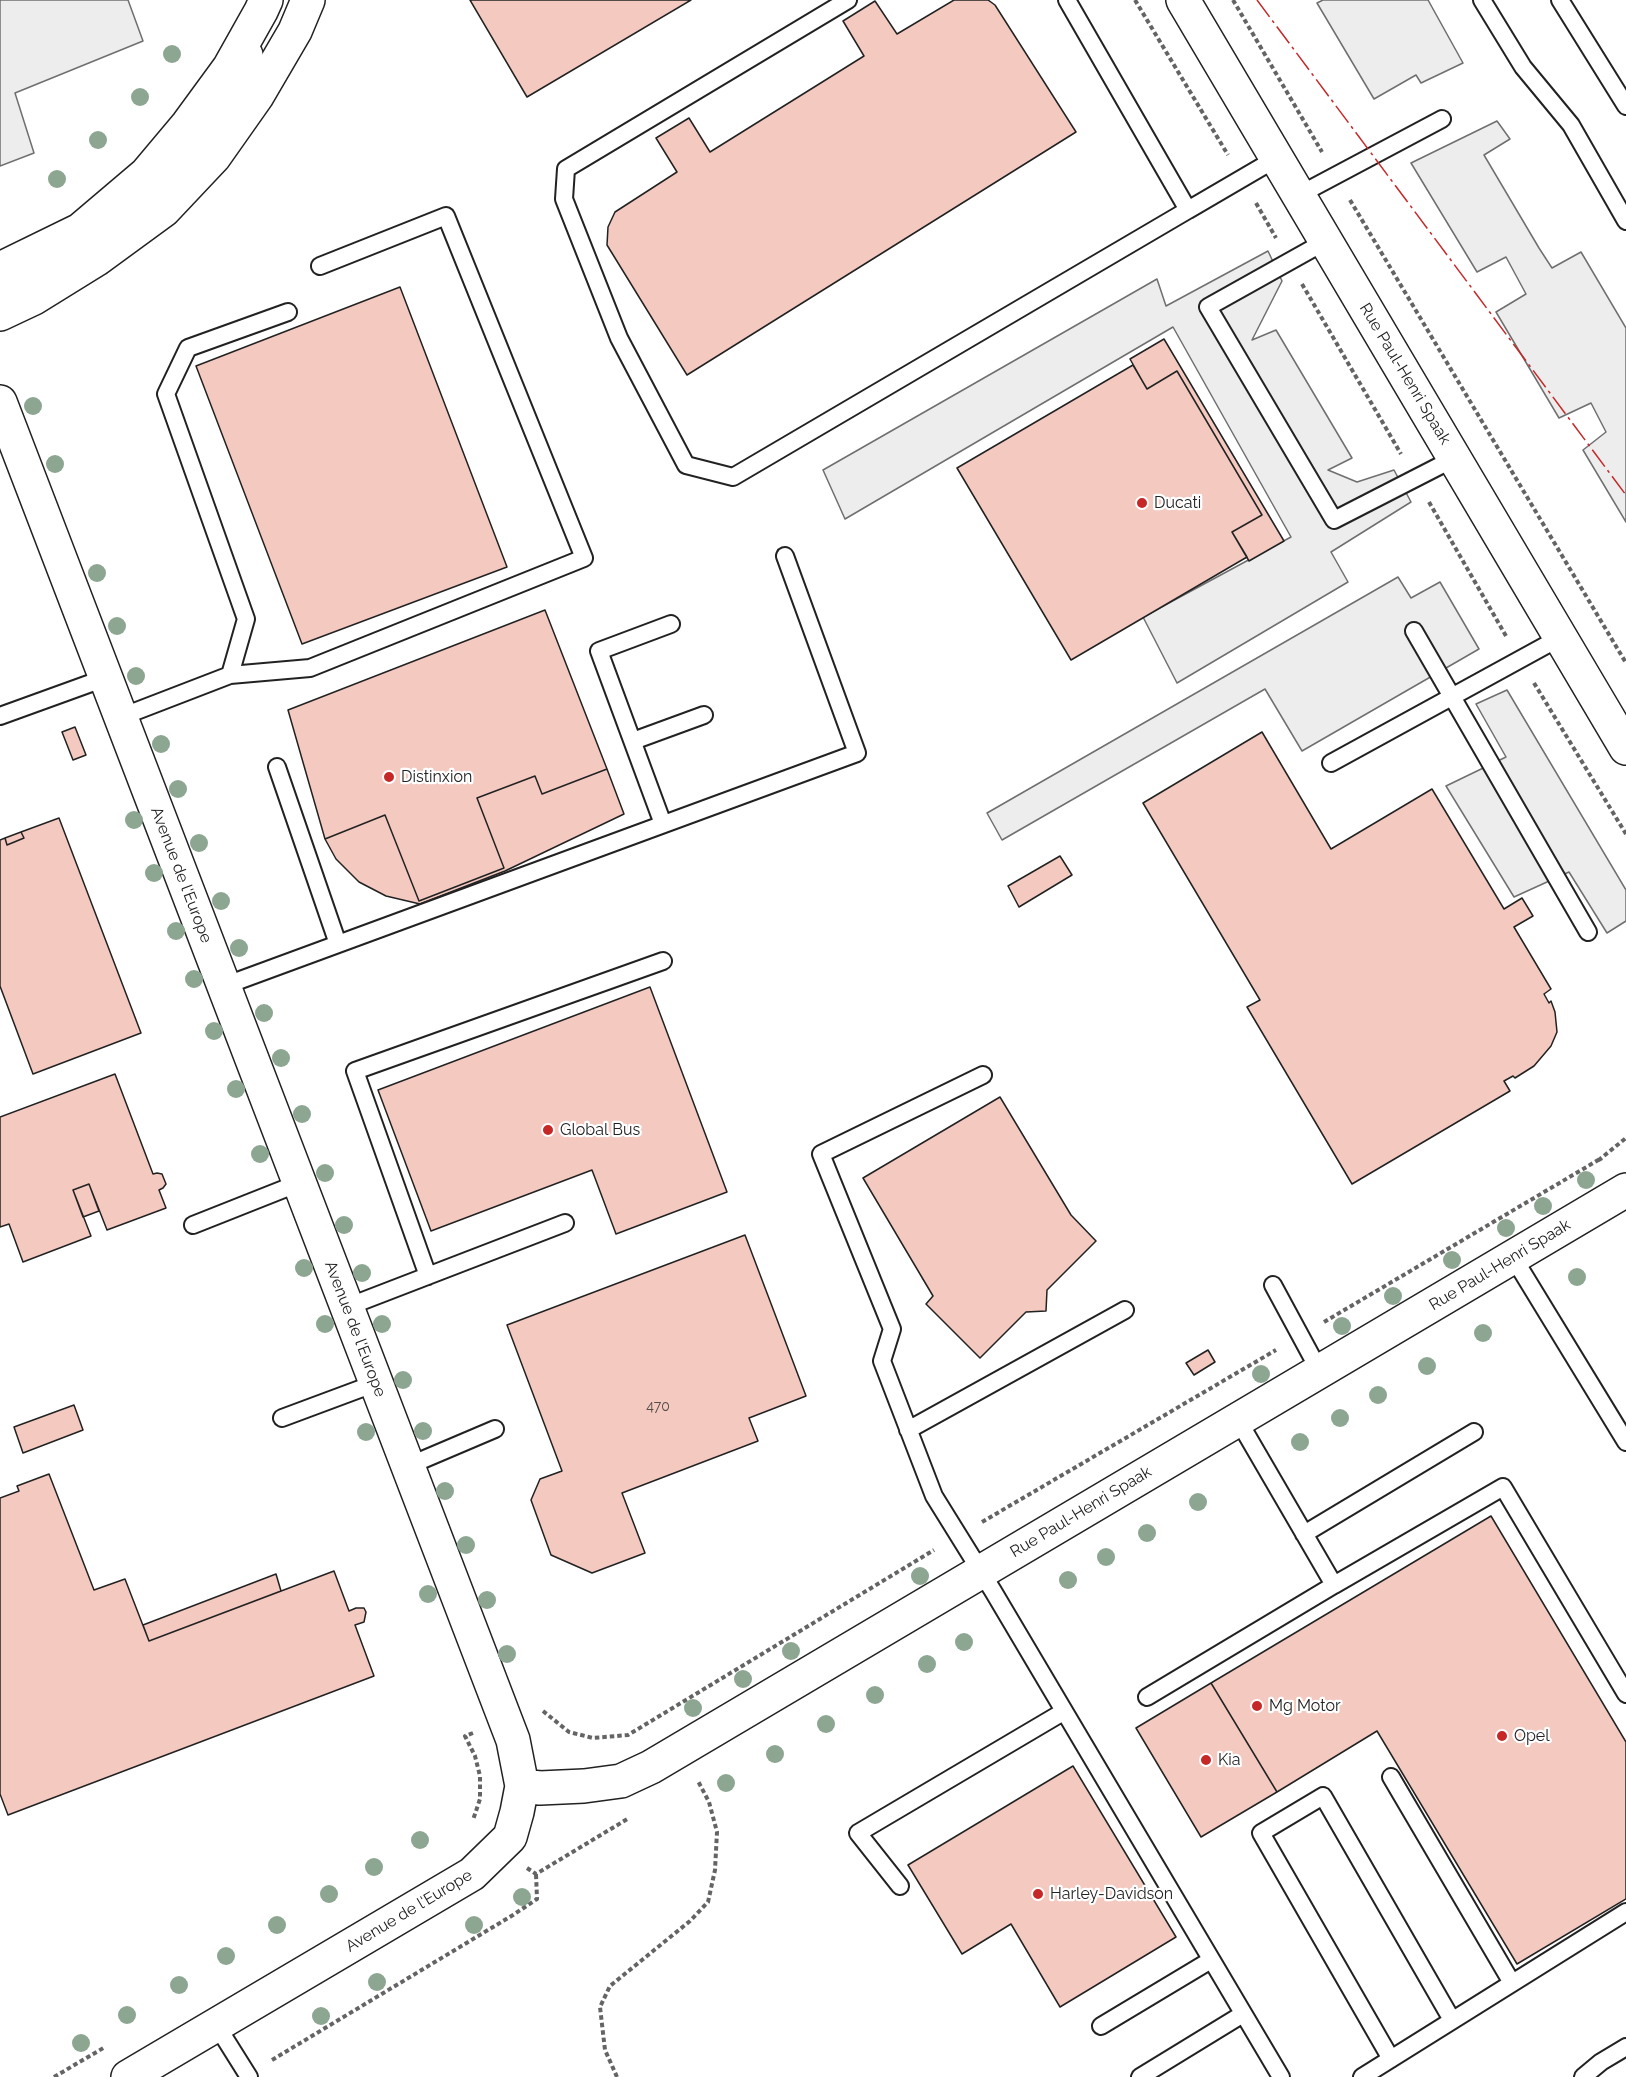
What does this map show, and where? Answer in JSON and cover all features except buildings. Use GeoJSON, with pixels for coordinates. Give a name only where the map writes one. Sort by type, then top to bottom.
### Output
{"type":"FeatureCollection","features":[{"type":"Feature","properties":{"kind":"street"},"geometry":{"type":"LineString","coordinates":[[0,314],[34,298],[97,259],[164,210],[214,157],[257,96],[295,31],[308,0]]}},
{"type":"Feature","properties":{"kind":"street","name":"Rue Paul-Henri Spaak"},"geometry":{"type":"LineString","coordinates":[[1183,0],[1626,748]]}},
{"type":"Feature","properties":{"kind":"street"},"geometry":{"type":"LineString","coordinates":[[0,270],[80,230],[146,174],[188,124],[229,68],[263,6]]}},
{"type":"Feature","properties":{"kind":"street"},"geometry":{"type":"LineString","coordinates":[[0,290],[57,263],[112,227],[159,189],[208,135],[237,81],[263,6]]}},
{"type":"Feature","properties":{"kind":"street","name":"Avenue de l'Europe"},"geometry":{"type":"LineString","coordinates":[[0,402],[513,1740],[522,1786],[510,1837],[472,1874],[128,2077]]}},
{"type":"Feature","properties":{"kind":"street","name":"Rue Paul-Henri Spaak"},"geometry":{"type":"LineString","coordinates":[[522,1786],[540,1788],[584,1786],[621,1781],[682,1749],[1626,1190]]}},
{"type":"Feature","properties":{"kind":"lane"},"geometry":{"type":"LineString","coordinates":[[848,0],[566,169],[564,199],[619,338],[686,465],[733,477],[1277,158]]}},
{"type":"Feature","properties":{"kind":"lane"},"geometry":{"type":"LineString","coordinates":[[1067,0],[1188,210]]}},
{"type":"Feature","properties":{"kind":"lane"},"geometry":{"type":"LineString","coordinates":[[1482,0],[1523,67],[1571,125],[1626,221]]}},
{"type":"Feature","properties":{"kind":"lane"},"geometry":{"type":"LineString","coordinates":[[1560,0],[1626,106]]}},
{"type":"Feature","properties":{"kind":"lane"},"geometry":{"type":"LineString","coordinates":[[1299,195],[1442,119]]}},
{"type":"Feature","properties":{"kind":"lane"},"geometry":{"type":"LineString","coordinates":[[121,717],[230,675],[310,668],[584,558],[446,216],[320,266]]}},
{"type":"Feature","properties":{"kind":"lane"},"geometry":{"type":"LineString","coordinates":[[1326,241],[1208,307],[1334,520],[1455,458]]}},
{"type":"Feature","properties":{"kind":"lane"},"geometry":{"type":"LineString","coordinates":[[230,675],[246,619],[166,394],[188,348],[288,312]]}},
{"type":"Feature","properties":{"kind":"lane"},"geometry":{"type":"LineString","coordinates":[[224,986],[857,753],[784,556]]}},
{"type":"Feature","properties":{"kind":"lane"},"geometry":{"type":"LineString","coordinates":[[663,824],[599,651],[671,624]]}},
{"type":"Feature","properties":{"kind":"lane"},"geometry":{"type":"LineString","coordinates":[[1414,631],[1588,932]]}},
{"type":"Feature","properties":{"kind":"lane"},"geometry":{"type":"LineString","coordinates":[[1330,763],[1561,637]]}},
{"type":"Feature","properties":{"kind":"lane"},"geometry":{"type":"LineString","coordinates":[[0,716],[105,678]]}},
{"type":"Feature","properties":{"kind":"lane"},"geometry":{"type":"LineString","coordinates":[[633,741],[704,715]]}},
{"type":"Feature","properties":{"kind":"lane"},"geometry":{"type":"LineString","coordinates":[[277,767],[338,944]]}},
{"type":"Feature","properties":{"kind":"lane"},"geometry":{"type":"LineString","coordinates":[[428,1276],[355,1071],[663,962]]}},
{"type":"Feature","properties":{"kind":"lane"},"geometry":{"type":"LineString","coordinates":[[983,1075],[820,1154],[892,1329],[882,1361],[934,1496],[1281,2077]]}},
{"type":"Feature","properties":{"kind":"lane"},"geometry":{"type":"LineString","coordinates":[[193,1225],[299,1183]]}},
{"type":"Feature","properties":{"kind":"lane"},"geometry":{"type":"LineString","coordinates":[[347,1307],[565,1223]]}},
{"type":"Feature","properties":{"kind":"lane"},"geometry":{"type":"LineString","coordinates":[[1513,1257],[1626,1442]]}},
{"type":"Feature","properties":{"kind":"lane"},"geometry":{"type":"LineString","coordinates":[[1273,1286],[1320,1372]]}},
{"type":"Feature","properties":{"kind":"lane"},"geometry":{"type":"LineString","coordinates":[[908,1430],[1125,1310]]}},
{"type":"Feature","properties":{"kind":"lane"},"geometry":{"type":"LineString","coordinates":[[282,1418],[376,1383]]}},
{"type":"Feature","properties":{"kind":"lane"},"geometry":{"type":"LineString","coordinates":[[1238,1420],[1334,1585]]}},
{"type":"Feature","properties":{"kind":"lane"},"geometry":{"type":"LineString","coordinates":[[408,1466],[495,1429]]}},
{"type":"Feature","properties":{"kind":"lane"},"geometry":{"type":"LineString","coordinates":[[1304,1534],[1474,1431]]}},
{"type":"Feature","properties":{"kind":"lane"},"geometry":{"type":"LineString","coordinates":[[1147,1697],[1503,1487],[1626,1694]]}},
{"type":"Feature","properties":{"kind":"lane"},"geometry":{"type":"LineString","coordinates":[[900,1886],[858,1833],[1063,1712]]}},
{"type":"Feature","properties":{"kind":"lane"},"geometry":{"type":"LineString","coordinates":[[1391,1777],[1512,1983]]}},
{"type":"Feature","properties":{"kind":"lane"},"geometry":{"type":"LineString","coordinates":[[1391,2059],[1261,1833],[1323,1796],[1452,2020]]}},
{"type":"Feature","properties":{"kind":"lane"},"geometry":{"type":"LineString","coordinates":[[1362,2077],[1626,1912]]}},
{"type":"Feature","properties":{"kind":"lane"},"geometry":{"type":"LineString","coordinates":[[1101,2026],[1211,1960]]}},
{"type":"Feature","properties":{"kind":"lane"},"geometry":{"type":"LineString","coordinates":[[1140,2077],[1243,2014]]}},
{"type":"Feature","properties":{"kind":"lane"},"geometry":{"type":"LineString","coordinates":[[217,2026],[248,2076]]}},
{"type":"Feature","properties":{"kind":"lane"},"geometry":{"type":"LineString","coordinates":[[1583,2077],[1601,2062],[1626,2047]]}},
{"type":"Feature","properties":{"kind":"path"},"geometry":{"type":"LineString","coordinates":[[1135,0],[1242,178],[1520,659],[1626,834]]}},
{"type":"Feature","properties":{"kind":"path"},"geometry":{"type":"LineString","coordinates":[[1233,0],[1626,663]]}},
{"type":"Feature","properties":{"kind":"path"},"geometry":{"type":"LineString","coordinates":[[472,1824],[480,1799],[480,1776],[475,1756],[465,1736],[538,1707],[569,1732],[593,1738],[628,1735],[958,1536],[1600,1160]]}},
{"type":"Feature","properties":{"kind":"path"},"geometry":{"type":"LineString","coordinates":[[617,2077],[605,2050],[600,2007],[605,1996],[610,1986],[690,1921],[708,1902],[715,1870],[717,1832],[709,1802],[682,1749]]}},
{"type":"Feature","properties":{"kind":"path"},"geometry":{"type":"LineString","coordinates":[[248,2076],[537,1899],[536,1874]]}},
{"type":"Feature","properties":{"kind":"shaded area"},"geometry":{"type":"Polygon","coordinates":[[[0,0],[128,0],[143,41],[15,93],[34,153],[0,166],[0,0]]]}},
{"type":"Feature","properties":{"kind":"shaded area"},"geometry":{"type":"Polygon","coordinates":[[[1323,0],[1428,0],[1463,63],[1421,83],[1416,75],[1374,99],[1317,3],[1323,0]]]}},
{"type":"Feature","properties":{"kind":"shaded area"},"geometry":{"type":"Polygon","coordinates":[[[1497,121],[1510,139],[1484,155],[1539,248],[1552,268],[1581,252],[1626,328],[1626,522],[1583,450],[1606,432],[1591,403],[1559,418],[1496,312],[1526,294],[1506,257],[1477,272],[1411,163],[1497,121]]]}},
{"type":"Feature","properties":{"kind":"shaded area"},"geometry":{"type":"Polygon","coordinates":[[[1268,251],[1282,281],[1252,340],[1276,330],[1352,458],[1328,470],[1357,482],[1394,470],[1411,502],[1331,552],[1348,582],[1177,683],[1143,617],[1291,537],[1173,327],[845,519],[823,470],[1157,279],[1166,306],[1268,251]]]}},
{"type":"Feature","properties":{"kind":"shaded area"},"geometry":{"type":"Polygon","coordinates":[[[1398,577],[1411,598],[1440,582],[1479,649],[1302,751],[1265,689],[1002,840],[987,813],[1398,577]]]}},
{"type":"Feature","properties":{"kind":"shaded area"},"geometry":{"type":"Polygon","coordinates":[[[1507,690],[1626,890],[1626,921],[1607,933],[1569,872],[1514,897],[1446,786],[1506,757],[1476,704],[1507,690]]]}},
{"type":"Feature","properties":{"kind":"power"},"geometry":{"type":"LineString","coordinates":[[1257,0],[1626,495]]}},
{"type":"Feature","properties":{"kind":"place","name":"Ducati"},"geometry":{"type":"Point","coordinates":[1142,503]}},
{"type":"Feature","properties":{"kind":"place","name":"Distinxion"},"geometry":{"type":"Point","coordinates":[389,777]}},
{"type":"Feature","properties":{"kind":"place","name":"Global Bus"},"geometry":{"type":"Point","coordinates":[548,1130]}},
{"type":"Feature","properties":{"kind":"place","name":"Mg Motor"},"geometry":{"type":"Point","coordinates":[1257,1706]}},
{"type":"Feature","properties":{"kind":"place","name":"Opel"},"geometry":{"type":"Point","coordinates":[1502,1736]}},
{"type":"Feature","properties":{"kind":"place","name":"Kia"},"geometry":{"type":"Point","coordinates":[1206,1760]}},
{"type":"Feature","properties":{"kind":"place","name":"Harley-Davidson"},"geometry":{"type":"Point","coordinates":[1038,1894]}}]}
